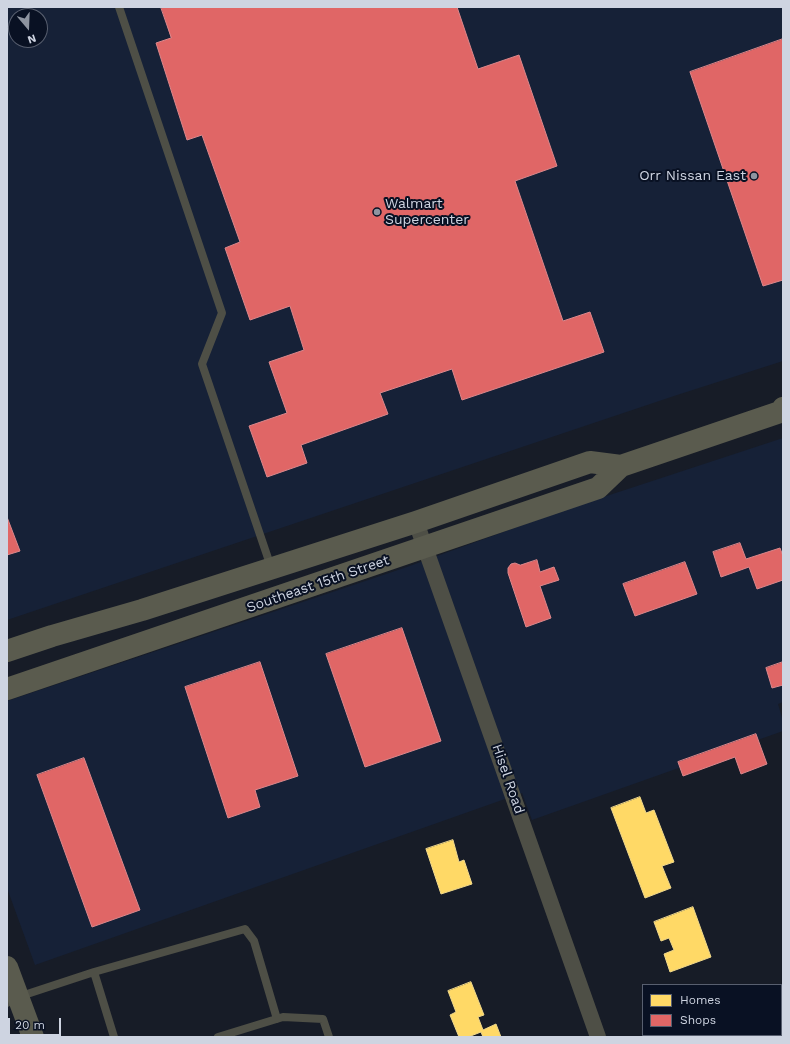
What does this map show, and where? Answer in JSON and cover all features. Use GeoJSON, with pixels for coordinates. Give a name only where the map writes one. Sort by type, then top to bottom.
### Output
{"type":"FeatureCollection","features":[{"type":"Feature","properties":{"kind":"main road","name":"Southeast 15th Street"},"geometry":{"type":"LineString","coordinates":[[7,689],[426,548],[598,488],[621,466],[782,411]]}},
{"type":"Feature","properties":{"kind":"main road","name":"Southeast 15th Street"},"geometry":{"type":"LineString","coordinates":[[7,651],[52,636],[142,610],[416,522],[590,462],[621,466]]}},
{"type":"Feature","properties":{"kind":"main road"},"geometry":{"type":"LineString","coordinates":[[271,568],[281,596]]}},
{"type":"Feature","properties":{"kind":"main road"},"geometry":{"type":"LineString","coordinates":[[7,966],[12,1000],[33,1037]]}},
{"type":"Feature","properties":{"kind":"street","name":"Hisel Road"},"geometry":{"type":"LineString","coordinates":[[416,522],[598,1037]]}},
{"type":"Feature","properties":{"kind":"lane"},"geometry":{"type":"LineString","coordinates":[[119,7],[222,313],[202,364],[271,568]]}},
{"type":"Feature","properties":{"kind":"lane"},"geometry":{"type":"LineString","coordinates":[[12,1000],[94,972],[245,929],[254,941],[277,1018]]}},
{"type":"Feature","properties":{"kind":"lane"},"geometry":{"type":"LineString","coordinates":[[94,972],[114,1037]]}},
{"type":"Feature","properties":{"kind":"lane"},"geometry":{"type":"LineString","coordinates":[[218,1037],[283,1017],[323,1019],[328,1037]]}},
{"type":"Feature","properties":{"kind":"shaded area"},"geometry":{"type":"Polygon","coordinates":[[[7,7],[783,7],[783,361],[674,396],[7,620],[7,7]]]}},
{"type":"Feature","properties":{"kind":"shaded area"},"geometry":{"type":"Polygon","coordinates":[[[783,438],[783,702],[778,704],[783,721],[783,731],[532,820],[522,793],[35,965],[7,888],[7,701],[404,568],[564,510],[783,438]]]}},
{"type":"Feature","properties":{"kind":"building: Homes"},"geometry":{"type":"Polygon","coordinates":[[[640,797],[646,813],[654,810],[674,862],[662,866],[671,888],[645,898],[611,808],[640,797]]]}},
{"type":"Feature","properties":{"kind":"building: Homes"},"geometry":{"type":"Polygon","coordinates":[[[453,840],[459,862],[464,860],[472,884],[441,894],[426,849],[453,840]]]}},
{"type":"Feature","properties":{"kind":"building: Homes"},"geometry":{"type":"Polygon","coordinates":[[[693,907],[711,957],[670,972],[664,954],[674,950],[669,938],[661,941],[654,922],[693,907]]]}},
{"type":"Feature","properties":{"kind":"building: Homes"},"geometry":{"type":"Polygon","coordinates":[[[471,982],[484,1015],[478,1017],[483,1030],[496,1024],[501,1037],[483,1037],[481,1032],[468,1037],[459,1037],[450,1015],[456,1012],[448,991],[471,982]]]}},
{"type":"Feature","properties":{"kind":"building: Homes"},"geometry":{"type":"Polygon","coordinates":[[[706,1036],[741,1037],[707,1037],[706,1036]]]}},
{"type":"Feature","properties":{"kind":"building: Shops","name":"Walmart Supercenter"},"geometry":{"type":"Polygon","coordinates":[[[161,7],[457,7],[478,69],[519,55],[557,166],[515,181],[563,321],[590,312],[604,352],[462,400],[452,369],[380,393],[388,414],[301,445],[307,463],[267,477],[249,426],[287,413],[269,362],[304,350],[290,306],[250,320],[225,248],[240,242],[202,135],[187,140],[156,43],[171,38],[161,7]]]}},
{"type":"Feature","properties":{"kind":"building: Shops","name":"Orr Nissan East"},"geometry":{"type":"Polygon","coordinates":[[[783,39],[783,280],[763,286],[690,72],[783,39]]]}},
{"type":"Feature","properties":{"kind":"building: Shops"},"geometry":{"type":"Polygon","coordinates":[[[7,517],[20,551],[7,555],[7,517]]]}},
{"type":"Feature","properties":{"kind":"building: Shops"},"geometry":{"type":"Polygon","coordinates":[[[740,543],[746,559],[780,548],[783,556],[783,580],[757,589],[749,567],[721,577],[713,552],[740,543]]]}},
{"type":"Feature","properties":{"kind":"building: Shops"},"geometry":{"type":"Polygon","coordinates":[[[537,560],[540,572],[554,567],[559,580],[540,586],[551,618],[526,627],[508,573],[508,568],[511,564],[515,563],[520,565],[537,560]]]}},
{"type":"Feature","properties":{"kind":"building: Shops"},"geometry":{"type":"Polygon","coordinates":[[[685,562],[697,594],[635,616],[623,584],[685,562]]]}},
{"type":"Feature","properties":{"kind":"building: Shops"},"geometry":{"type":"Polygon","coordinates":[[[402,628],[441,741],[365,767],[326,654],[402,628]]]}},
{"type":"Feature","properties":{"kind":"building: Shops"},"geometry":{"type":"Polygon","coordinates":[[[260,662],[298,776],[255,790],[260,807],[228,818],[185,687],[260,662]]]}},
{"type":"Feature","properties":{"kind":"building: Shops"},"geometry":{"type":"Polygon","coordinates":[[[783,662],[783,685],[772,688],[766,668],[783,662]]]}},
{"type":"Feature","properties":{"kind":"building: Shops"},"geometry":{"type":"Polygon","coordinates":[[[756,734],[767,764],[741,774],[735,757],[683,776],[678,762],[756,734]]]}},
{"type":"Feature","properties":{"kind":"building: Shops"},"geometry":{"type":"Polygon","coordinates":[[[84,758],[140,910],[92,927],[37,775],[84,758]]]}},
{"type":"Feature","properties":{"kind":"place","name":"Orr Nissan East"},"geometry":{"type":"Point","coordinates":[754,176]}},
{"type":"Feature","properties":{"kind":"place","name":"Walmart Supercenter"},"geometry":{"type":"Point","coordinates":[377,212]}}]}
